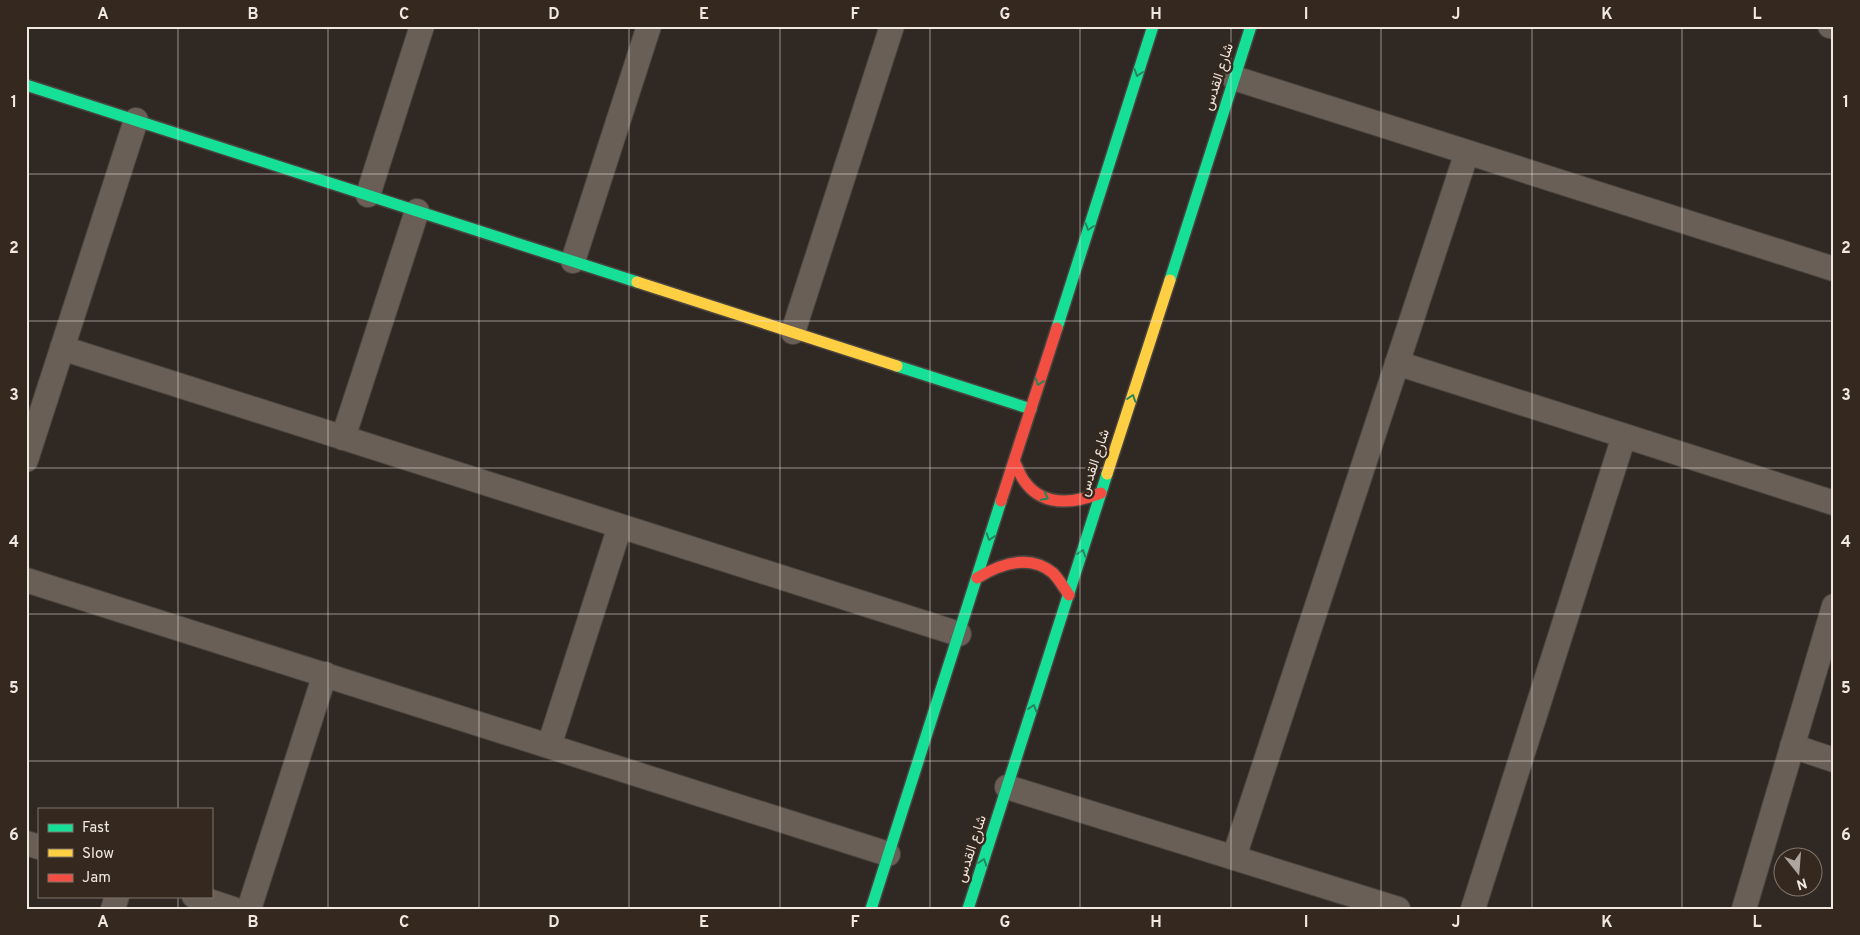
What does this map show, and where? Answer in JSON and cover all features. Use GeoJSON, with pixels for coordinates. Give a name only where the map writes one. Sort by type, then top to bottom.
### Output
{"type":"FeatureCollection","features":[{"type":"Feature","properties":{"kind":"main road"},"geometry":{"type":"LineString","coordinates":[[871,909],[1153,26]]}},
{"type":"Feature","properties":{"kind":"main road","name":"شارع القدس"},"geometry":{"type":"LineString","coordinates":[[968,909],[1251,26]]}},
{"type":"Feature","properties":{"kind":"main road"},"geometry":{"type":"LineString","coordinates":[[26,85],[1031,409]]}},
{"type":"Feature","properties":{"kind":"main road"},"geometry":{"type":"LineString","coordinates":[[1014,461],[1026,483],[1040,495],[1052,501],[1081,500],[1101,493]]}},
{"type":"Feature","properties":{"kind":"main road"},"geometry":{"type":"LineString","coordinates":[[977,578],[996,566],[1012,562],[1026,562],[1038,565],[1054,574],[1069,595]]}},
{"type":"Feature","properties":{"kind":"street"},"geometry":{"type":"LineString","coordinates":[[368,195],[422,26]]}},
{"type":"Feature","properties":{"kind":"street"},"geometry":{"type":"LineString","coordinates":[[573,261],[649,26]]}},
{"type":"Feature","properties":{"kind":"street"},"geometry":{"type":"LineString","coordinates":[[792,332],[892,26]]}},
{"type":"Feature","properties":{"kind":"street"},"geometry":{"type":"LineString","coordinates":[[1830,26],[1834,28]]}},
{"type":"Feature","properties":{"kind":"street"},"geometry":{"type":"LineString","coordinates":[[1234,78],[1834,269]]}},
{"type":"Feature","properties":{"kind":"street"},"geometry":{"type":"LineString","coordinates":[[26,460],[136,120]]}},
{"type":"Feature","properties":{"kind":"street"},"geometry":{"type":"LineString","coordinates":[[1234,857],[1467,152]]}},
{"type":"Feature","properties":{"kind":"street"},"geometry":{"type":"LineString","coordinates":[[343,438],[417,211]]}},
{"type":"Feature","properties":{"kind":"street"},"geometry":{"type":"LineString","coordinates":[[62,348],[959,634]]}},
{"type":"Feature","properties":{"kind":"street"},"geometry":{"type":"LineString","coordinates":[[1397,363],[1834,503]]}},
{"type":"Feature","properties":{"kind":"street"},"geometry":{"type":"LineString","coordinates":[[1473,909],[1624,436]]}},
{"type":"Feature","properties":{"kind":"street"},"geometry":{"type":"LineString","coordinates":[[549,746],[620,526]]}},
{"type":"Feature","properties":{"kind":"street"},"geometry":{"type":"LineString","coordinates":[[26,580],[888,854]]}},
{"type":"Feature","properties":{"kind":"street"},"geometry":{"type":"LineString","coordinates":[[1744,909],[1834,606]]}},
{"type":"Feature","properties":{"kind":"street"},"geometry":{"type":"LineString","coordinates":[[249,909],[325,674]]}},
{"type":"Feature","properties":{"kind":"street"},"geometry":{"type":"LineString","coordinates":[[1792,746],[1834,760]]}},
{"type":"Feature","properties":{"kind":"street"},"geometry":{"type":"LineString","coordinates":[[1008,787],[1398,909]]}},
{"type":"Feature","properties":{"kind":"street"},"geometry":{"type":"LineString","coordinates":[[26,843],[38,847]]}},
{"type":"Feature","properties":{"kind":"street"},"geometry":{"type":"LineString","coordinates":[[200,898],[233,909]]}},
{"type":"Feature","properties":{"kind":"traffic: fast"},"geometry":{"type":"LineString","coordinates":[[1057,328],[1153,26]]}},
{"type":"Feature","properties":{"kind":"traffic: fast"},"geometry":{"type":"LineString","coordinates":[[1170,280],[1251,26]]}},
{"type":"Feature","properties":{"kind":"traffic: fast"},"geometry":{"type":"LineString","coordinates":[[26,85],[637,282]]}},
{"type":"Feature","properties":{"kind":"traffic: fast"},"geometry":{"type":"LineString","coordinates":[[897,366],[1031,409]]}},
{"type":"Feature","properties":{"kind":"traffic: fast"},"geometry":{"type":"LineString","coordinates":[[968,909],[1107,474]]}},
{"type":"Feature","properties":{"kind":"traffic: fast"},"geometry":{"type":"LineString","coordinates":[[871,909],[1001,501]]}},
{"type":"Feature","properties":{"kind":"traffic: slow"},"geometry":{"type":"LineString","coordinates":[[1107,474],[1170,280]]}},
{"type":"Feature","properties":{"kind":"traffic: slow"},"geometry":{"type":"LineString","coordinates":[[637,282],[897,366]]}},
{"type":"Feature","properties":{"kind":"traffic: jam"},"geometry":{"type":"LineString","coordinates":[[1001,501],[1057,328]]}},
{"type":"Feature","properties":{"kind":"traffic: jam"},"geometry":{"type":"LineString","coordinates":[[1014,461],[1023,480],[1041,496],[1051,500],[1071,501],[1101,493]]}},
{"type":"Feature","properties":{"kind":"traffic: jam"},"geometry":{"type":"LineString","coordinates":[[977,578],[1005,565],[1024,562],[1034,563],[1053,573],[1069,595]]}}]}
